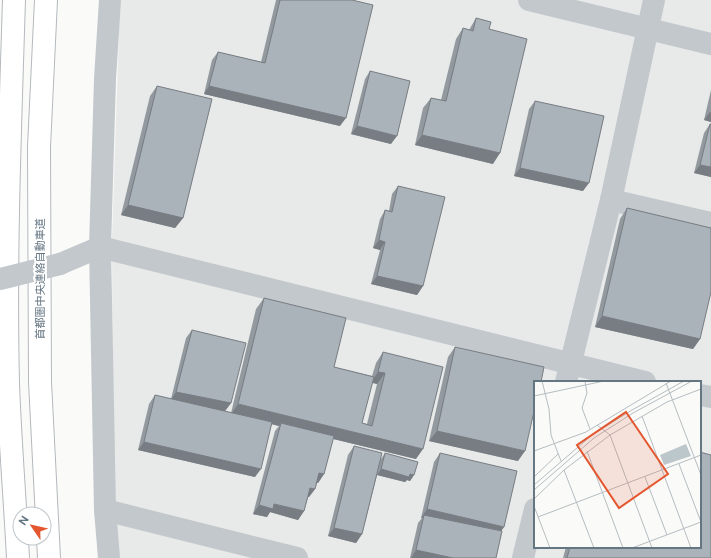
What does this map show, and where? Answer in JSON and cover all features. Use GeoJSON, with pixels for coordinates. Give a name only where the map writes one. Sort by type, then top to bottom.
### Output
{"type":"FeatureCollection","features":[{"type":"Feature","properties":{"kind":"highway"},"geometry":{"type":"LineString","coordinates":[[14,0],[9,149],[7,298],[8,384],[18,558]]}},
{"type":"Feature","properties":{"kind":"highway","name":"首都圏中央連絡自動車道"},"geometry":{"type":"LineString","coordinates":[[46,0],[39,154],[40,382],[49,558]]}},
{"type":"Feature","properties":{"kind":"street"},"geometry":{"type":"LineString","coordinates":[[109,558],[105,510],[100,247],[105,79],[110,0]]}},
{"type":"Feature","properties":{"kind":"street"},"geometry":{"type":"LineString","coordinates":[[529,0],[711,44]]}},
{"type":"Feature","properties":{"kind":"street"},"geometry":{"type":"LineString","coordinates":[[569,373],[610,200],[654,0]]}},
{"type":"Feature","properties":{"kind":"street"},"geometry":{"type":"LineString","coordinates":[[610,200],[711,223]]}},
{"type":"Feature","properties":{"kind":"street"},"geometry":{"type":"LineString","coordinates":[[0,279],[60,264],[100,247],[569,373],[636,381]]}},
{"type":"Feature","properties":{"kind":"street"},"geometry":{"type":"LineString","coordinates":[[701,395],[711,397]]}},
{"type":"Feature","properties":{"kind":"street"},"geometry":{"type":"LineString","coordinates":[[105,510],[297,558]]}},
{"type":"Feature","properties":{"kind":"street"},"geometry":{"type":"LineString","coordinates":[[523,558],[534,513]]}},
{"type":"Feature","properties":{"kind":"shaded area"},"geometry":{"type":"Polygon","coordinates":[[[120,0],[711,0],[711,558],[118,558],[113,502],[112,238],[120,0]]]}},
{"type":"Feature","properties":{"kind":"building"},"geometry":{"type":"Polygon","coordinates":[[[280,0],[352,0],[373,5],[346,118],[209,86],[218,52],[265,63],[280,0]]]}},
{"type":"Feature","properties":{"kind":"building"},"geometry":{"type":"Polygon","coordinates":[[[476,18],[491,22],[489,29],[527,39],[500,153],[422,135],[431,98],[446,101],[463,28],[473,31],[476,18]]]}},
{"type":"Feature","properties":{"kind":"building"},"geometry":{"type":"Polygon","coordinates":[[[370,71],[410,81],[397,136],[357,126],[370,71]]]}},
{"type":"Feature","properties":{"kind":"building"},"geometry":{"type":"Polygon","coordinates":[[[157,86],[212,99],[183,218],[128,205],[157,86]]]}},
{"type":"Feature","properties":{"kind":"building"},"geometry":{"type":"Polygon","coordinates":[[[535,101],[604,116],[589,183],[520,168],[535,101]]]}},
{"type":"Feature","properties":{"kind":"building"},"geometry":{"type":"Polygon","coordinates":[[[711,124],[711,167],[700,165],[711,124]]]}},
{"type":"Feature","properties":{"kind":"building"},"geometry":{"type":"Polygon","coordinates":[[[398,186],[445,197],[423,286],[377,276],[385,242],[379,240],[385,210],[392,212],[398,186]]]}},
{"type":"Feature","properties":{"kind":"building"},"geometry":{"type":"Polygon","coordinates":[[[627,208],[711,228],[711,292],[700,339],[602,316],[627,208]]]}},
{"type":"Feature","properties":{"kind":"building"},"geometry":{"type":"Polygon","coordinates":[[[264,298],[346,318],[334,367],[374,377],[362,423],[372,426],[385,373],[378,372],[383,352],[443,367],[423,449],[238,404],[264,298]]]}},
{"type":"Feature","properties":{"kind":"building"},"geometry":{"type":"Polygon","coordinates":[[[192,330],[246,343],[231,403],[176,392],[192,330]]]}},
{"type":"Feature","properties":{"kind":"building"},"geometry":{"type":"Polygon","coordinates":[[[455,347],[544,367],[541,381],[534,381],[534,411],[525,451],[437,431],[455,347]]]}},
{"type":"Feature","properties":{"kind":"building"},"geometry":{"type":"Polygon","coordinates":[[[155,395],[272,422],[261,469],[144,442],[155,395]]]}},
{"type":"Feature","properties":{"kind":"building"},"geometry":{"type":"Polygon","coordinates":[[[281,423],[334,436],[324,474],[319,473],[315,489],[310,488],[304,511],[274,504],[273,509],[259,505],[281,423]]]}},
{"type":"Feature","properties":{"kind":"building"},"geometry":{"type":"Polygon","coordinates":[[[354,446],[382,453],[362,534],[334,528],[354,446]]]}},
{"type":"Feature","properties":{"kind":"building"},"geometry":{"type":"Polygon","coordinates":[[[701,452],[711,455],[711,558],[567,558],[570,548],[701,548],[701,452]]]}},
{"type":"Feature","properties":{"kind":"building"},"geometry":{"type":"Polygon","coordinates":[[[385,453],[418,462],[414,475],[410,474],[409,477],[381,469],[385,453]]]}},
{"type":"Feature","properties":{"kind":"building"},"geometry":{"type":"Polygon","coordinates":[[[440,453],[517,471],[504,527],[427,509],[440,453]]]}},
{"type":"Feature","properties":{"kind":"building"},"geometry":{"type":"Polygon","coordinates":[[[424,515],[502,531],[496,558],[453,558],[416,550],[424,515]]]}}]}
